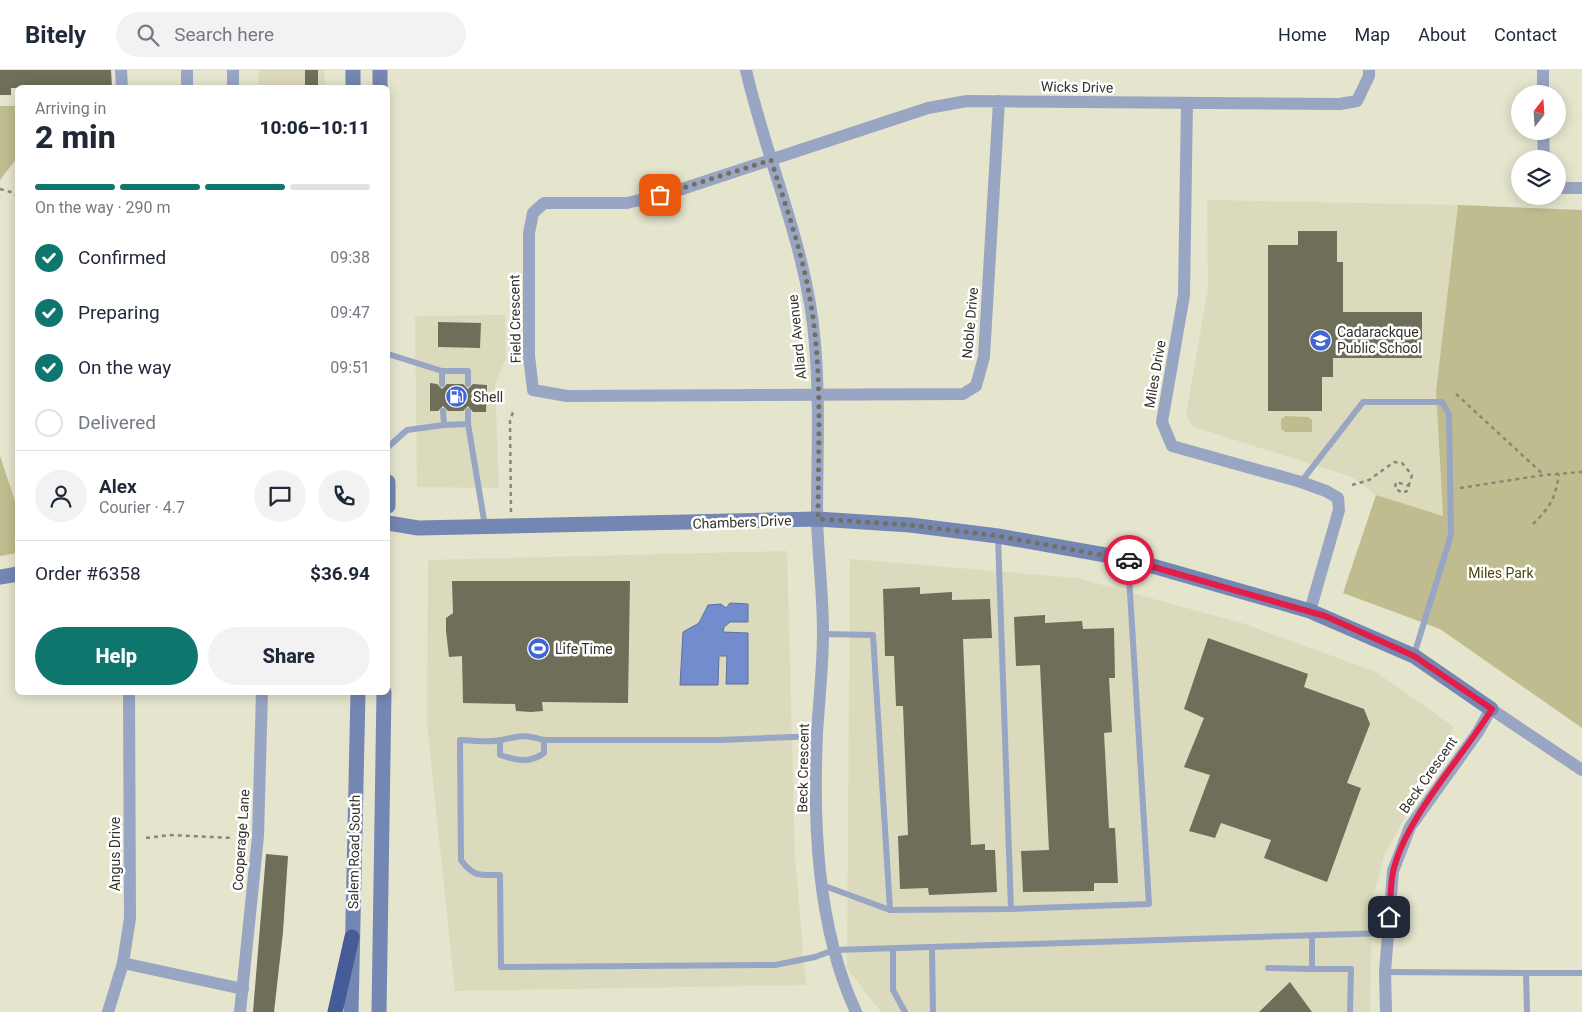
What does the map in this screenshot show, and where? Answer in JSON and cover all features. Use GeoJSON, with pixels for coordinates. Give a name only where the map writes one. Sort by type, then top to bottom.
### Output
{"type":"FeatureCollection","features":[{"type":"Feature","properties":{"kind":"highway"},"geometry":{"type":"LineString","coordinates":[[335,1012],[352,937]]}},
{"type":"Feature","properties":{"kind":"street"},"geometry":{"type":"LineString","coordinates":[[121,70],[122,85]]}},
{"type":"Feature","properties":{"kind":"street"},"geometry":{"type":"LineString","coordinates":[[187,70],[187,85]]}},
{"type":"Feature","properties":{"kind":"street"},"geometry":{"type":"LineString","coordinates":[[233,70],[233,85]]}},
{"type":"Feature","properties":{"kind":"street"},"geometry":{"type":"LineString","coordinates":[[353,70],[353,85]]}},
{"type":"Feature","properties":{"kind":"street"},"geometry":{"type":"LineString","coordinates":[[380,70],[380,85]]}},
{"type":"Feature","properties":{"kind":"street","name":"Allard Avenue"},"geometry":{"type":"LineString","coordinates":[[746,70],[756,114],[797,242],[810,300],[817,393],[818,519]]}},
{"type":"Feature","properties":{"kind":"street","name":"Wicks Drive"},"geometry":{"type":"LineString","coordinates":[[771,160],[928,108],[967,101],[1340,104],[1357,101],[1369,76],[1369,70]]}},
{"type":"Feature","properties":{"kind":"street"},"geometry":{"type":"LineString","coordinates":[[1543,70],[1543,85]]}},
{"type":"Feature","properties":{"kind":"street","name":"Noble Drive"},"geometry":{"type":"LineString","coordinates":[[817,393],[963,394],[976,386],[984,357],[999,101]]}},
{"type":"Feature","properties":{"kind":"street","name":"Miles Drive"},"geometry":{"type":"LineString","coordinates":[[1187,103],[1184,295],[1162,422],[1172,446],[1301,482],[1326,491],[1338,498],[1339,510],[1310,611]]}},
{"type":"Feature","properties":{"kind":"street","name":"Field Crescent"},"geometry":{"type":"LineString","coordinates":[[771,160],[676,191],[627,203],[544,203],[533,213],[529,233],[529,356],[533,390],[567,396],[817,393]]}},
{"type":"Feature","properties":{"kind":"street"},"geometry":{"type":"LineString","coordinates":[[1566,188],[1582,188]]}},
{"type":"Feature","properties":{"kind":"street","name":"Chambers Drive"},"geometry":{"type":"LineString","coordinates":[[390,523],[418,528],[818,519],[910,525],[998,536],[1128,559],[1310,611],[1414,656],[1582,770]]}},
{"type":"Feature","properties":{"kind":"street","name":"Beck Crescent"},"geometry":{"type":"LineString","coordinates":[[818,519],[823,634],[817,736],[817,851],[834,950],[856,1012]]}},
{"type":"Feature","properties":{"kind":"street"},"geometry":{"type":"LineString","coordinates":[[0,577],[15,574]]}},
{"type":"Feature","properties":{"kind":"street","name":"Angus Drive"},"geometry":{"type":"LineString","coordinates":[[108,1012],[123,963],[130,918],[129,695]]}},
{"type":"Feature","properties":{"kind":"street","name":"Cooperage Lane"},"geometry":{"type":"LineString","coordinates":[[240,1012],[258,836],[262,695]]}},
{"type":"Feature","properties":{"kind":"street","name":"Salem Road South"},"geometry":{"type":"LineString","coordinates":[[350,1012],[358,695]]}},
{"type":"Feature","properties":{"kind":"street","name":"Salem Road South"},"geometry":{"type":"LineString","coordinates":[[379,1012],[384,695]]}},
{"type":"Feature","properties":{"kind":"street","name":"Beck Crescent"},"geometry":{"type":"LineString","coordinates":[[1386,1012],[1385,972],[1393,871],[1410,827],[1478,732],[1492,709]]}},
{"type":"Feature","properties":{"kind":"street"},"geometry":{"type":"LineString","coordinates":[[123,963],[243,989]]}},
{"type":"Feature","properties":{"kind":"lane"},"geometry":{"type":"LineString","coordinates":[[390,355],[442,371],[468,371],[468,384]]}},
{"type":"Feature","properties":{"kind":"lane"},"geometry":{"type":"LineString","coordinates":[[442,371],[442,384]]}},
{"type":"Feature","properties":{"kind":"lane"},"geometry":{"type":"LineString","coordinates":[[1301,482],[1363,402],[1442,402],[1449,414],[1452,535],[1414,656]]}},
{"type":"Feature","properties":{"kind":"lane"},"geometry":{"type":"LineString","coordinates":[[443,411],[444,424]]}},
{"type":"Feature","properties":{"kind":"lane"},"geometry":{"type":"LineString","coordinates":[[468,412],[468,424],[485,527]]}},
{"type":"Feature","properties":{"kind":"lane"},"geometry":{"type":"LineString","coordinates":[[390,445],[408,430],[444,424],[468,424]]}},
{"type":"Feature","properties":{"kind":"lane"},"geometry":{"type":"LineString","coordinates":[[998,536],[1011,909]]}},
{"type":"Feature","properties":{"kind":"lane"},"geometry":{"type":"LineString","coordinates":[[822,885],[890,910],[1011,909],[1149,904],[1128,559]]}},
{"type":"Feature","properties":{"kind":"lane"},"geometry":{"type":"LineString","coordinates":[[823,634],[873,635],[890,910]]}},
{"type":"Feature","properties":{"kind":"lane"},"geometry":{"type":"LineString","coordinates":[[817,736],[719,740],[544,740],[528,735],[514,735],[500,740],[460,740],[460,860],[469,872],[482,875],[500,875],[501,967],[775,965],[815,957],[834,950],[1388,933]]}},
{"type":"Feature","properties":{"kind":"lane"},"geometry":{"type":"LineString","coordinates":[[500,740],[500,755],[526,761],[536,759],[544,753],[544,740]]}},
{"type":"Feature","properties":{"kind":"lane"},"geometry":{"type":"LineString","coordinates":[[1312,936],[1312,969]]}},
{"type":"Feature","properties":{"kind":"lane"},"geometry":{"type":"LineString","coordinates":[[932,948],[933,1012]]}},
{"type":"Feature","properties":{"kind":"lane"},"geometry":{"type":"LineString","coordinates":[[893,949],[893,990],[905,1012]]}},
{"type":"Feature","properties":{"kind":"lane"},"geometry":{"type":"LineString","coordinates":[[1268,968],[1351,969],[1350,1012]]}},
{"type":"Feature","properties":{"kind":"lane"},"geometry":{"type":"LineString","coordinates":[[1385,972],[1582,973]]}},
{"type":"Feature","properties":{"kind":"lane"},"geometry":{"type":"LineString","coordinates":[[1526,973],[1527,1012]]}},
{"type":"Feature","properties":{"kind":"path"},"geometry":{"type":"LineString","coordinates":[[0,189],[15,194]]}},
{"type":"Feature","properties":{"kind":"path"},"geometry":{"type":"LineString","coordinates":[[1456,394],[1544,474]]}},
{"type":"Feature","properties":{"kind":"path"},"geometry":{"type":"LineString","coordinates":[[511,526],[510,421],[513,412]]}},
{"type":"Feature","properties":{"kind":"path"},"geometry":{"type":"LineString","coordinates":[[1352,485],[1369,480],[1394,462],[1402,463],[1412,475],[1410,486],[1407,491],[1402,493],[1395,488],[1396,482],[1410,486]]}},
{"type":"Feature","properties":{"kind":"path"},"geometry":{"type":"LineString","coordinates":[[1452,487],[1463,488],[1544,474],[1582,472]]}},
{"type":"Feature","properties":{"kind":"path"},"geometry":{"type":"LineString","coordinates":[[1533,524],[1550,507],[1556,494],[1558,474]]}},
{"type":"Feature","properties":{"kind":"path"},"geometry":{"type":"LineString","coordinates":[[146,838],[169,835],[233,838]]}},
{"type":"Feature","properties":{"kind":"shaded area"},"geometry":{"type":"Polygon","coordinates":[[[259,70],[324,70],[325,85],[258,85],[259,70]]]}},
{"type":"Feature","properties":{"kind":"shaded area","name":"Cadarackque Public School"},"geometry":{"type":"Polygon","coordinates":[[[1207,200],[1458,205],[1436,391],[1443,517],[1376,495],[1352,477],[1194,427],[1186,415],[1208,288],[1207,200]]]}},
{"type":"Feature","properties":{"kind":"shaded area"},"geometry":{"type":"Polygon","coordinates":[[[505,315],[506,358],[495,385],[499,488],[417,487],[415,316],[505,315]]]}},
{"type":"Feature","properties":{"kind":"shaded area"},"geometry":{"type":"Polygon","coordinates":[[[787,551],[795,857],[806,985],[455,991],[427,723],[428,560],[787,551]]]}},
{"type":"Feature","properties":{"kind":"shaded area"},"geometry":{"type":"Polygon","coordinates":[[[850,559],[1077,578],[1245,624],[1376,672],[1454,727],[1384,856],[1372,902],[1370,1012],[881,1012],[847,968],[850,559]]]}},
{"type":"Feature","properties":{"kind":"green space"},"geometry":{"type":"Polygon","coordinates":[[[0,106],[15,106],[15,161],[0,180],[0,106]]]}},
{"type":"Feature","properties":{"kind":"green space","name":"Miles Park"},"geometry":{"type":"Polygon","coordinates":[[[1458,205],[1582,210],[1582,728],[1440,629],[1343,593],[1376,495],[1443,516],[1436,391],[1458,205]]]}},
{"type":"Feature","properties":{"kind":"green space"},"geometry":{"type":"Polygon","coordinates":[[[1285,416],[1308,417],[1312,420],[1312,432],[1285,432],[1281,429],[1281,419],[1285,416]]]}},
{"type":"Feature","properties":{"kind":"green space"},"geometry":{"type":"Polygon","coordinates":[[[0,456],[15,501],[15,553],[0,556],[0,456]]]}},
{"type":"Feature","properties":{"kind":"water"},"geometry":{"type":"Polygon","coordinates":[[[730,603],[748,604],[748,622],[730,622],[724,627],[723,632],[748,633],[748,684],[726,684],[727,656],[719,656],[718,685],[680,685],[683,632],[699,623],[708,605],[721,604],[726,608],[730,603]]]}},
{"type":"Feature","properties":{"kind":"building"},"geometry":{"type":"Polygon","coordinates":[[[0,70],[111,70],[112,85],[15,85],[15,88],[11,88],[11,95],[0,95],[0,70]]]}},
{"type":"Feature","properties":{"kind":"building"},"geometry":{"type":"Polygon","coordinates":[[[305,70],[318,70],[318,85],[305,85],[305,70]]]}},
{"type":"Feature","properties":{"kind":"building"},"geometry":{"type":"Polygon","coordinates":[[[1298,231],[1337,231],[1337,262],[1343,262],[1343,312],[1422,312],[1422,358],[1333,358],[1333,377],[1322,377],[1322,411],[1268,411],[1268,245],[1298,245],[1298,231]]]}},
{"type":"Feature","properties":{"kind":"building"},"geometry":{"type":"Polygon","coordinates":[[[438,322],[481,323],[480,348],[438,347],[438,322]]]}},
{"type":"Feature","properties":{"kind":"building"},"geometry":{"type":"Polygon","coordinates":[[[430,383],[437,384],[442,389],[447,384],[463,384],[468,389],[473,384],[487,385],[486,412],[473,412],[468,406],[463,411],[448,411],[443,406],[438,411],[430,411],[430,383]]]}},
{"type":"Feature","properties":{"kind":"building","name":"Life Time"},"geometry":{"type":"Polygon","coordinates":[[[452,581],[630,581],[628,703],[542,702],[543,711],[531,712],[516,711],[515,704],[463,703],[462,656],[449,657],[446,631],[446,618],[453,613],[452,581]]]}},
{"type":"Feature","properties":{"kind":"building"},"geometry":{"type":"Polygon","coordinates":[[[920,587],[920,594],[952,592],[952,600],[990,599],[992,638],[963,639],[971,845],[985,844],[985,850],[995,850],[997,892],[929,895],[928,888],[900,889],[898,836],[908,835],[903,706],[896,706],[894,656],[885,656],[883,589],[920,587]]]}},
{"type":"Feature","properties":{"kind":"building"},"geometry":{"type":"Polygon","coordinates":[[[1045,615],[1045,623],[1082,621],[1083,629],[1114,628],[1115,678],[1109,678],[1112,732],[1104,733],[1109,828],[1115,828],[1118,883],[1094,883],[1094,891],[1023,892],[1021,851],[1049,850],[1040,665],[1016,666],[1014,617],[1045,615]]]}},
{"type":"Feature","properties":{"kind":"building"},"geometry":{"type":"Polygon","coordinates":[[[1208,638],[1308,674],[1304,687],[1364,709],[1370,724],[1347,783],[1361,788],[1327,882],[1264,858],[1271,840],[1221,823],[1215,838],[1189,831],[1210,775],[1184,767],[1204,718],[1184,709],[1208,638]]]}},
{"type":"Feature","properties":{"kind":"building"},"geometry":{"type":"Polygon","coordinates":[[[266,854],[288,856],[283,932],[274,1012],[253,1012],[266,854]]]}},
{"type":"Feature","properties":{"kind":"building"},"geometry":{"type":"Polygon","coordinates":[[[1290,982],[1312,1012],[1259,1012],[1290,982]]]}},
{"type":"Feature","properties":{"kind":"way so far"},"geometry":{"type":"LineString","coordinates":[[660,195],[771,160],[797,242],[810,300],[815,345],[818,519],[910,525],[998,536],[1129,560]]}},
{"type":"Feature","properties":{"kind":"place","name":"Cadarackque Public School"},"geometry":{"type":"Point","coordinates":[1321,340]}},
{"type":"Feature","properties":{"kind":"place","name":"Shell"},"geometry":{"type":"Point","coordinates":[457,397]}},
{"type":"Feature","properties":{"kind":"place","name":"Life Time"},"geometry":{"type":"Point","coordinates":[539,649]}},
{"type":"Feature","properties":{"kind":"route"},"geometry":{"type":"LineString","coordinates":[[1129,560],[1325,616],[1414,656],[1492,709],[1478,732],[1410,827],[1393,871],[1389,917]]}}]}
